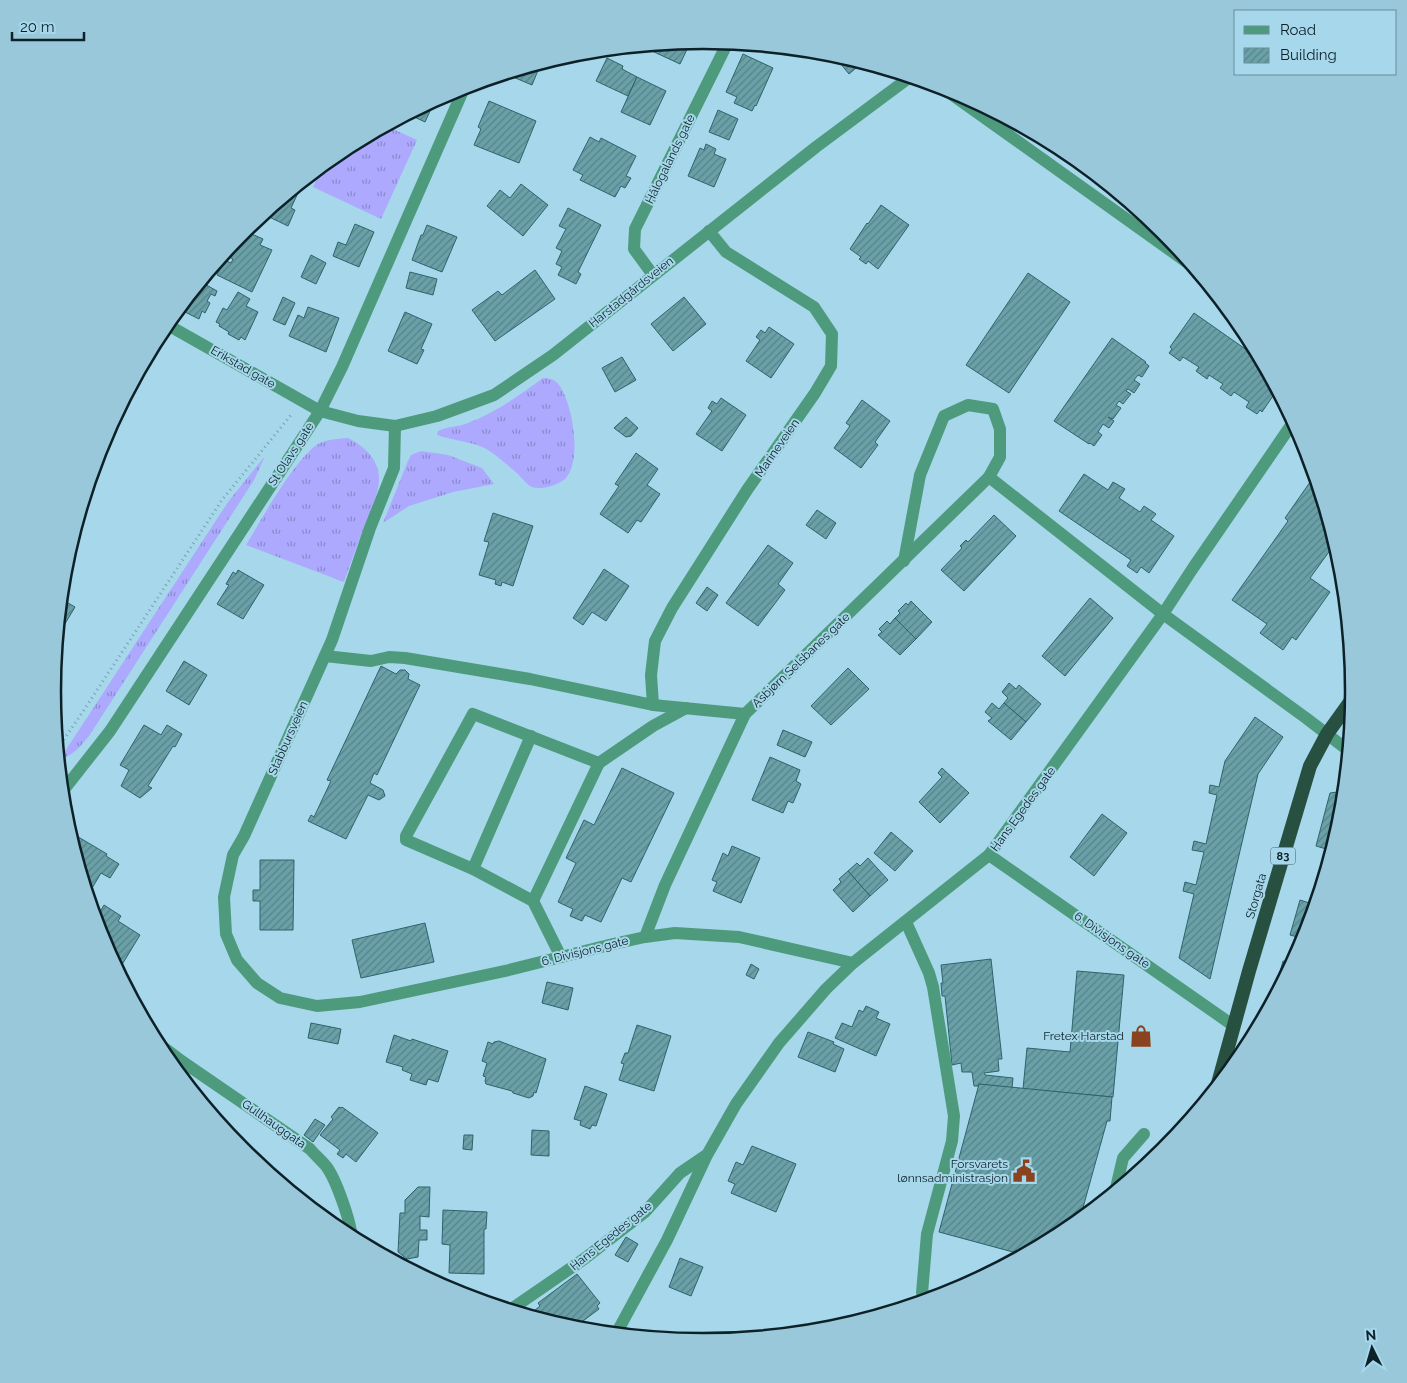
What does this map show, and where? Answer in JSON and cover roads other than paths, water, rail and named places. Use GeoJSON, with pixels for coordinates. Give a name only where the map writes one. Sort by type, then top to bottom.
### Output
{"type":"FeatureCollection","features":[{"type":"Feature","properties":{"kind":"highway","name":"Storgata"},"geometry":{"type":"LineString","coordinates":[[1222,1070],[1310,766],[1327,734],[1346,708]]}},
{"type":"Feature","properties":{"kind":"street","name":"Hålogalands gate"},"geometry":{"type":"LineString","coordinates":[[652,275],[634,249],[635,229],[724,49]]}},
{"type":"Feature","properties":{"kind":"street","name":"Harstadgårdsveien"},"geometry":{"type":"LineString","coordinates":[[320,411],[358,421],[395,426],[437,416],[494,395],[553,355],[816,147],[904,81]]}},
{"type":"Feature","properties":{"kind":"street","name":"St Olavs gate"},"geometry":{"type":"LineString","coordinates":[[68,784],[110,731],[320,411],[342,367],[460,97]]}},
{"type":"Feature","properties":{"kind":"street"},"geometry":{"type":"LineString","coordinates":[[974,109],[1144,224]]}},
{"type":"Feature","properties":{"kind":"street","name":"Marineveien"},"geometry":{"type":"LineString","coordinates":[[652,705],[651,676],[656,641],[672,608],[747,490],[831,366],[832,334],[814,307],[726,252],[709,231]]}},
{"type":"Feature","properties":{"kind":"street","name":"Erikstad gate"},"geometry":{"type":"LineString","coordinates":[[173,328],[320,411]]}},
{"type":"Feature","properties":{"kind":"street","name":"Asbjørn Selsbanes gate"},"geometry":{"type":"LineString","coordinates":[[645,937],[665,885],[745,714],[904,561],[989,477],[1000,457],[1000,429],[993,409],[968,405],[944,416],[920,475],[904,561]]}},
{"type":"Feature","properties":{"kind":"street","name":"Stabbursveien"},"geometry":{"type":"LineString","coordinates":[[318,1006],[280,998],[257,984],[237,960],[226,934],[224,897],[233,855],[244,836],[332,640],[370,528],[394,468],[395,426]]}},
{"type":"Feature","properties":{"kind":"street","name":"Hans Egedes gate"},"geometry":{"type":"LineString","coordinates":[[619,1329],[667,1240],[706,1155],[736,1104],[779,1043],[826,989],[853,963],[989,855],[1163,614],[1289,428]]}},
{"type":"Feature","properties":{"kind":"street"},"geometry":{"type":"LineString","coordinates":[[989,477],[1163,614],[1344,747]]}},
{"type":"Feature","properties":{"kind":"street"},"geometry":{"type":"LineString","coordinates":[[325,656],[371,661],[389,657],[405,658],[530,679],[652,705],[745,714]]}},
{"type":"Feature","properties":{"kind":"street"},"geometry":{"type":"LineString","coordinates":[[533,901],[599,763],[653,726],[686,708]]}},
{"type":"Feature","properties":{"kind":"street"},"geometry":{"type":"LineString","coordinates":[[561,957],[533,901],[473,869],[406,840],[406,836],[473,714],[599,763]]}},
{"type":"Feature","properties":{"kind":"street"},"geometry":{"type":"LineString","coordinates":[[473,869],[531,736]]}},
{"type":"Feature","properties":{"kind":"street","name":"6. Divisjons gate"},"geometry":{"type":"LineString","coordinates":[[989,855],[1234,1026]]}},
{"type":"Feature","properties":{"kind":"street"},"geometry":{"type":"LineString","coordinates":[[906,922],[929,973],[933,987],[954,1116],[952,1141],[928,1234],[922,1293],[924,1295]]}},
{"type":"Feature","properties":{"kind":"street","name":"6. Divisjons gate"},"geometry":{"type":"LineString","coordinates":[[318,1006],[360,1002],[509,970],[645,937],[675,933],[739,937],[853,963]]}},
{"type":"Feature","properties":{"kind":"street","name":"Gullhauggata"},"geometry":{"type":"LineString","coordinates":[[184,1069],[272,1122],[310,1149],[327,1167],[351,1229]]}},
{"type":"Feature","properties":{"kind":"street"},"geometry":{"type":"LineString","coordinates":[[1117,1183],[1123,1158],[1144,1134]]}},
{"type":"Feature","properties":{"kind":"street","name":"Hans Egedes gate"},"geometry":{"type":"LineString","coordinates":[[516,1306],[645,1212],[680,1173],[706,1155]]}},
{"type":"Feature","properties":{"kind":"place","name":"Fretex Harstad"},"geometry":{"type":"Point","coordinates":[1141,1036]}},
{"type":"Feature","properties":{"kind":"place","name":"Forsvarets lønnsadministrasjon"},"geometry":{"type":"Point","coordinates":[1024,1171]}}]}
